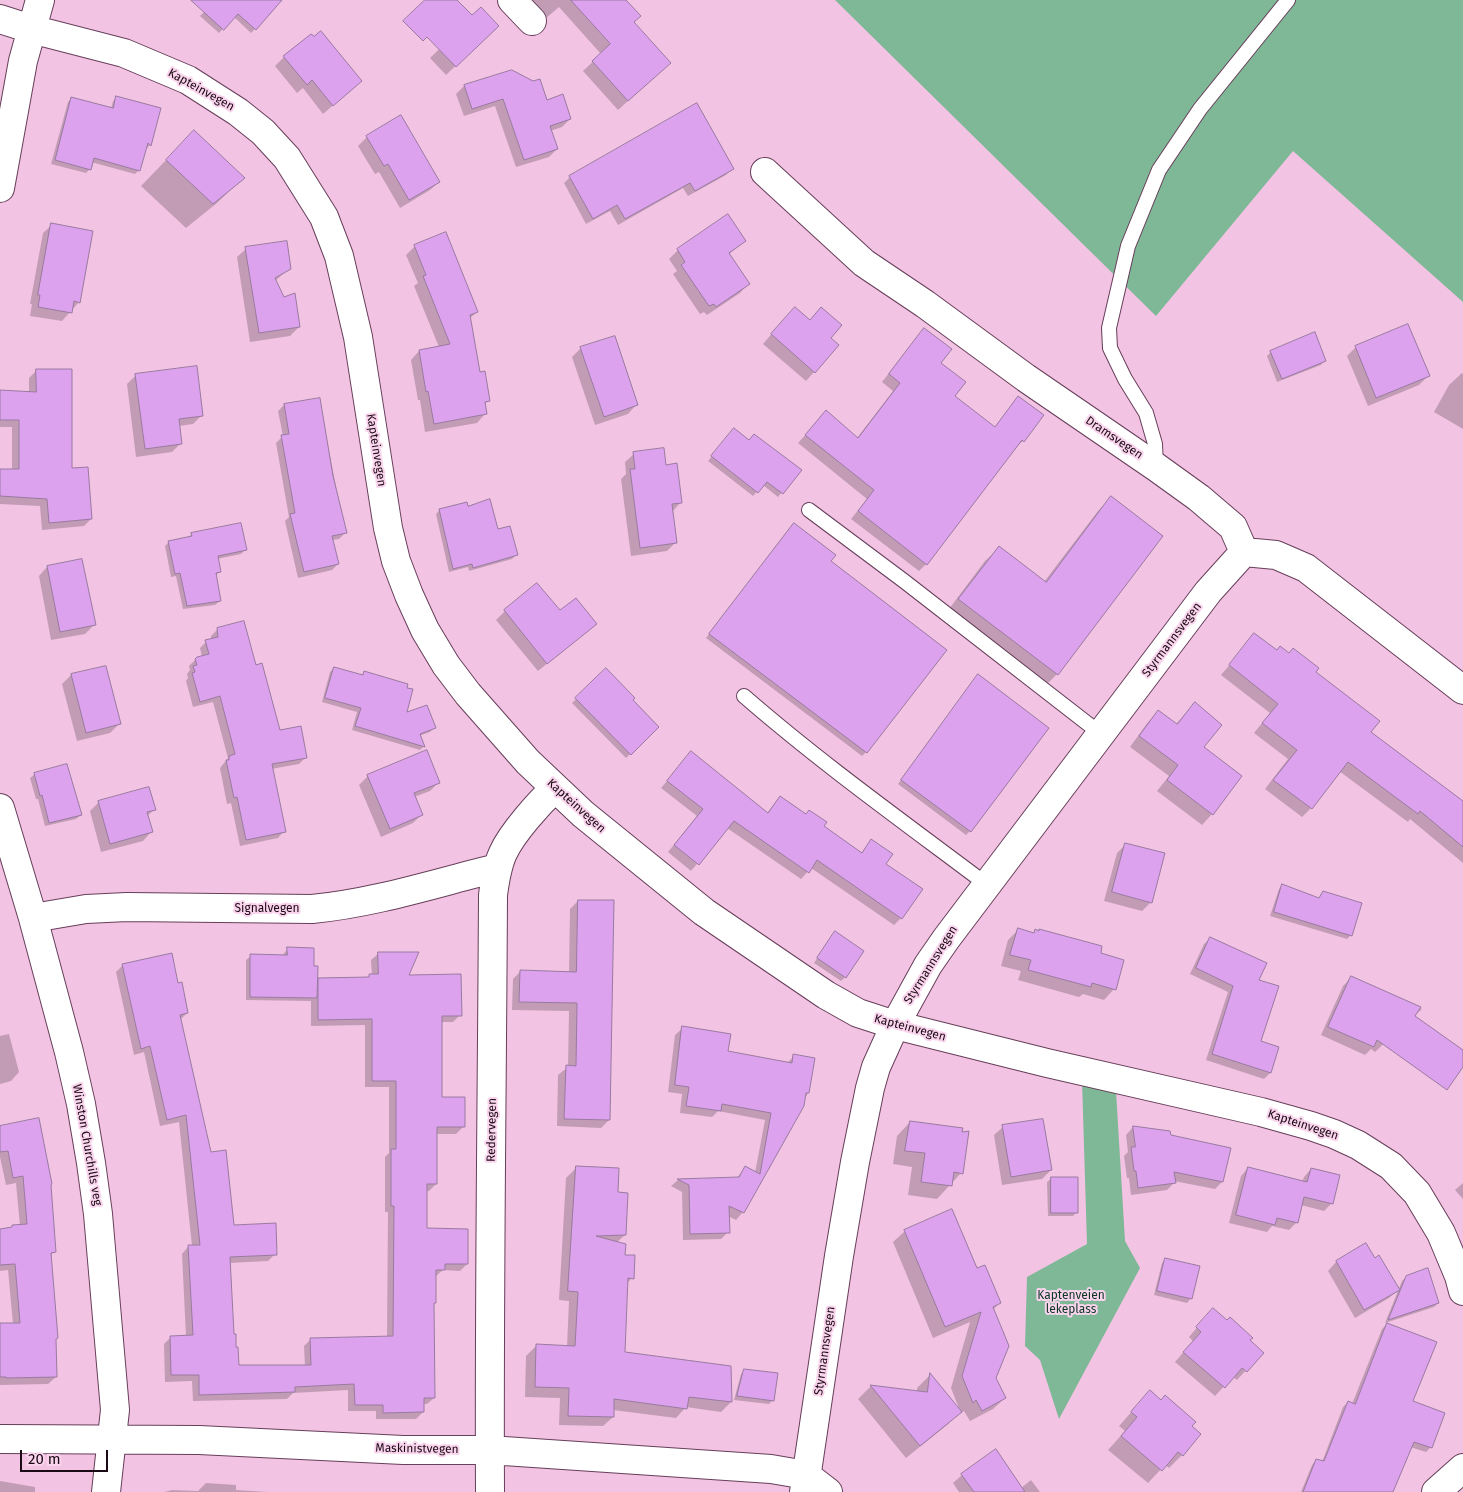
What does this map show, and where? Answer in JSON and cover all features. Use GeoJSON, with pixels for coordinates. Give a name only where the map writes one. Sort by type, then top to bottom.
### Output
{"type":"FeatureCollection","features":[{"type":"Feature","properties":{"kind":"street"},"geometry":{"type":"LineString","coordinates":[[0,188],[12,112],[31,29],[40,0]]}},
{"type":"Feature","properties":{"kind":"street"},"geometry":{"type":"LineString","coordinates":[[512,0],[532,21]]}},
{"type":"Feature","properties":{"kind":"street","name":"Kapteinvegen"},"geometry":{"type":"LineString","coordinates":[[0,19],[124,53],[188,80],[238,112],[264,132],[287,158],[324,217],[339,256],[358,337],[388,528],[396,561],[425,630],[446,665],[496,726],[555,788],[625,849],[741,939],[826,995],[858,1013],[895,1026],[1262,1112],[1334,1134],[1358,1145],[1391,1166],[1417,1193],[1441,1233],[1459,1276],[1463,1291]]}},
{"type":"Feature","properties":{"kind":"street","name":"Dramsvegen"},"geometry":{"type":"LineString","coordinates":[[765,172],[864,263],[953,323],[1026,378],[1156,467],[1233,526],[1244,552]]}},
{"type":"Feature","properties":{"kind":"street"},"geometry":{"type":"LineString","coordinates":[[1244,552],[1276,555],[1306,568],[1463,690]]}},
{"type":"Feature","properties":{"kind":"street","name":"Styrmannsvegen"},"geometry":{"type":"LineString","coordinates":[[805,1483],[837,1266],[855,1162],[876,1067],[895,1026],[928,966],[986,884],[1208,592],[1244,552]]}},
{"type":"Feature","properties":{"kind":"street","name":"Redervegen"},"geometry":{"type":"LineString","coordinates":[[490,1492],[489,1297],[493,895],[498,868],[504,850],[521,826],[555,788]]}},
{"type":"Feature","properties":{"kind":"street","name":"Winston Churchills veg"},"geometry":{"type":"LineString","coordinates":[[0,808],[69,1052],[81,1104],[91,1164],[98,1214],[115,1410],[106,1492]]}},
{"type":"Feature","properties":{"kind":"street","name":"Signalvegen"},"geometry":{"type":"LineString","coordinates":[[32,918],[86,909],[127,907],[312,909],[342,906],[374,901],[498,868]]}},
{"type":"Feature","properties":{"kind":"street","name":"Maskinistvegen"},"geometry":{"type":"LineString","coordinates":[[0,1439],[199,1440],[403,1450],[489,1450],[734,1466],[805,1483]]}},
{"type":"Feature","properties":{"kind":"street"},"geometry":{"type":"LineString","coordinates":[[1436,1492],[1463,1468]]}},
{"type":"Feature","properties":{"kind":"street"},"geometry":{"type":"LineString","coordinates":[[805,1483],[828,1492]]}},
{"type":"Feature","properties":{"kind":"lane"},"geometry":{"type":"LineString","coordinates":[[1156,467],[1155,444],[1146,413],[1125,379],[1110,348],[1109,328],[1128,246],[1159,170],[1200,109],[1288,0]]}},
{"type":"Feature","properties":{"kind":"lane"},"geometry":{"type":"LineString","coordinates":[[808,510],[904,581],[1101,734]]}},
{"type":"Feature","properties":{"kind":"lane"},"geometry":{"type":"LineString","coordinates":[[744,696],[838,772],[986,884]]}},
{"type":"Feature","properties":{"kind":"green space"},"geometry":{"type":"Polygon","coordinates":[[[835,0],[1463,0],[1463,302],[1293,151],[1156,316],[835,0]]]}},
{"type":"Feature","properties":{"kind":"green space","name":"Kaptenveien lekeplass"},"geometry":{"type":"Polygon","coordinates":[[[1082,1080],[1116,1091],[1125,1241],[1140,1268],[1059,1419],[1040,1360],[1025,1346],[1027,1277],[1087,1244],[1082,1080]]]}},
{"type":"Feature","properties":{"kind":"building"},"geometry":{"type":"Polygon","coordinates":[[[191,0],[282,0],[256,30],[238,14],[224,30],[191,0]]]}},
{"type":"Feature","properties":{"kind":"building"},"geometry":{"type":"Polygon","coordinates":[[[425,0],[457,0],[472,15],[481,7],[499,26],[456,67],[427,37],[423,41],[403,21],[425,0]]]}},
{"type":"Feature","properties":{"kind":"building"},"geometry":{"type":"Polygon","coordinates":[[[571,0],[626,0],[641,16],[634,22],[671,63],[628,101],[592,61],[610,44],[571,0]]]}},
{"type":"Feature","properties":{"kind":"building"},"geometry":{"type":"Polygon","coordinates":[[[321,31],[362,81],[333,106],[312,80],[307,85],[283,56],[311,34],[314,36],[321,31]]]}},
{"type":"Feature","properties":{"kind":"building"},"geometry":{"type":"Polygon","coordinates":[[[512,70],[533,81],[540,79],[547,100],[563,94],[571,119],[550,126],[558,149],[524,160],[503,99],[472,109],[464,85],[512,70]]]}},
{"type":"Feature","properties":{"kind":"building"},"geometry":{"type":"Polygon","coordinates":[[[116,96],[161,108],[151,146],[148,143],[140,171],[94,158],[91,170],[55,160],[71,97],[113,108],[116,96]]]}},
{"type":"Feature","properties":{"kind":"building"},"geometry":{"type":"Polygon","coordinates":[[[697,103],[734,169],[695,191],[690,183],[625,219],[617,205],[593,219],[569,176],[697,103]]]}},
{"type":"Feature","properties":{"kind":"building"},"geometry":{"type":"Polygon","coordinates":[[[401,115],[440,182],[409,200],[388,164],[384,166],[366,136],[401,115]]]}},
{"type":"Feature","properties":{"kind":"building"},"geometry":{"type":"Polygon","coordinates":[[[194,130],[245,178],[213,204],[166,160],[194,130]]]}},
{"type":"Feature","properties":{"kind":"building"},"geometry":{"type":"Polygon","coordinates":[[[728,214],[746,241],[729,253],[750,284],[716,307],[714,304],[709,306],[681,265],[685,262],[677,249],[728,214]]]}},
{"type":"Feature","properties":{"kind":"building"},"geometry":{"type":"Polygon","coordinates":[[[51,223],[93,231],[80,303],[74,301],[72,313],[38,307],[40,295],[38,295],[51,223]]]}},
{"type":"Feature","properties":{"kind":"building"},"geometry":{"type":"Polygon","coordinates":[[[446,232],[478,312],[470,315],[480,372],[485,371],[490,401],[485,402],[487,414],[434,424],[419,350],[450,344],[423,276],[426,275],[414,245],[446,232]]]}},
{"type":"Feature","properties":{"kind":"building"},"geometry":{"type":"Polygon","coordinates":[[[287,241],[291,269],[275,278],[284,297],[295,293],[300,327],[259,333],[245,247],[287,241]]]}},
{"type":"Feature","properties":{"kind":"building"},"geometry":{"type":"Polygon","coordinates":[[[795,307],[810,320],[821,307],[842,325],[831,338],[839,345],[815,373],[771,334],[795,307]]]}},
{"type":"Feature","properties":{"kind":"building"},"geometry":{"type":"Polygon","coordinates":[[[1408,324],[1430,376],[1376,398],[1355,346],[1408,324]]]}},
{"type":"Feature","properties":{"kind":"building"},"geometry":{"type":"Polygon","coordinates":[[[924,328],[952,349],[941,363],[966,382],[955,396],[995,427],[1018,396],[1044,415],[1024,442],[1022,440],[927,565],[858,511],[874,490],[805,435],[826,410],[858,438],[900,383],[889,374],[924,328]]]}},
{"type":"Feature","properties":{"kind":"building"},"geometry":{"type":"Polygon","coordinates":[[[1315,332],[1326,361],[1282,379],[1270,351],[1315,332]]]}},
{"type":"Feature","properties":{"kind":"building"},"geometry":{"type":"Polygon","coordinates":[[[615,336],[638,405],[604,417],[580,347],[615,336]]]}},
{"type":"Feature","properties":{"kind":"building"},"geometry":{"type":"Polygon","coordinates":[[[197,366],[203,416],[179,419],[182,444],[145,449],[135,374],[197,366]]]}},
{"type":"Feature","properties":{"kind":"building"},"geometry":{"type":"Polygon","coordinates":[[[36,369],[72,369],[72,468],[88,467],[92,519],[49,523],[47,499],[0,496],[0,469],[19,469],[19,420],[0,420],[0,390],[36,392],[36,369]]]}},
{"type":"Feature","properties":{"kind":"building"},"geometry":{"type":"Polygon","coordinates":[[[320,398],[333,476],[347,533],[332,536],[339,564],[304,572],[290,514],[295,513],[281,435],[289,434],[284,404],[320,398]]]}},
{"type":"Feature","properties":{"kind":"building"},"geometry":{"type":"Polygon","coordinates":[[[734,428],[749,440],[754,434],[802,470],[783,494],[767,482],[758,493],[711,456],[734,428]]]}},
{"type":"Feature","properties":{"kind":"building"},"geometry":{"type":"Polygon","coordinates":[[[664,448],[666,465],[677,463],[682,503],[672,504],[677,543],[640,548],[630,469],[635,469],[633,452],[664,448]]]}},
{"type":"Feature","properties":{"kind":"building"},"geometry":{"type":"Polygon","coordinates":[[[1111,496],[1163,536],[1058,675],[958,599],[999,546],[1046,582],[1111,496]]]}},
{"type":"Feature","properties":{"kind":"building"},"geometry":{"type":"Polygon","coordinates":[[[490,499],[498,529],[510,526],[518,555],[473,568],[472,564],[453,569],[439,509],[467,502],[468,506],[490,499]]]}},
{"type":"Feature","properties":{"kind":"building"},"geometry":{"type":"Polygon","coordinates":[[[241,523],[247,550],[218,556],[221,572],[216,573],[221,601],[187,606],[180,573],[175,574],[168,541],[192,536],[191,533],[241,523]]]}},
{"type":"Feature","properties":{"kind":"building"},"geometry":{"type":"Polygon","coordinates":[[[794,523],[836,555],[831,561],[947,650],[867,753],[709,634],[794,523]]]}},
{"type":"Feature","properties":{"kind":"building"},"geometry":{"type":"Polygon","coordinates":[[[82,559],[96,625],[60,632],[47,566],[82,559]]]}},
{"type":"Feature","properties":{"kind":"building"},"geometry":{"type":"Polygon","coordinates":[[[537,583],[560,610],[576,598],[597,624],[547,664],[504,610],[537,583]]]}},
{"type":"Feature","properties":{"kind":"building"},"geometry":{"type":"Polygon","coordinates":[[[244,621],[256,665],[262,663],[280,730],[301,726],[307,758],[272,764],[286,832],[246,840],[237,797],[234,798],[226,760],[229,760],[229,756],[235,754],[220,696],[200,702],[192,673],[195,672],[193,666],[197,665],[195,659],[209,654],[205,640],[218,637],[217,628],[244,621]]]}},
{"type":"Feature","properties":{"kind":"building"},"geometry":{"type":"Polygon","coordinates":[[[1254,633],[1277,650],[1280,646],[1289,653],[1293,648],[1319,668],[1316,672],[1380,721],[1371,732],[1463,801],[1463,847],[1420,811],[1418,814],[1348,762],[1312,809],[1273,780],[1297,750],[1262,723],[1278,704],[1229,665],[1254,633]]]}},
{"type":"Feature","properties":{"kind":"building"},"geometry":{"type":"Polygon","coordinates":[[[106,666],[121,724],[86,733],[71,674],[106,666]]]}},
{"type":"Feature","properties":{"kind":"building"},"geometry":{"type":"Polygon","coordinates":[[[334,667],[363,675],[364,671],[408,684],[407,688],[413,689],[407,712],[427,705],[436,728],[420,734],[425,747],[355,726],[361,708],[325,698],[334,667]]]}},
{"type":"Feature","properties":{"kind":"building"},"geometry":{"type":"Polygon","coordinates":[[[606,668],[635,698],[633,700],[659,727],[631,755],[575,698],[606,668]]]}},
{"type":"Feature","properties":{"kind":"building"},"geometry":{"type":"Polygon","coordinates":[[[978,674],[1049,728],[971,832],[901,780],[978,674]]]}},
{"type":"Feature","properties":{"kind":"building"},"geometry":{"type":"Polygon","coordinates":[[[1195,702],[1222,725],[1204,747],[1242,776],[1213,815],[1167,780],[1178,765],[1139,736],[1158,710],[1177,724],[1195,702]]]}},
{"type":"Feature","properties":{"kind":"building"},"geometry":{"type":"Polygon","coordinates":[[[427,750],[440,783],[414,793],[423,815],[390,829],[367,775],[427,750]]]}},
{"type":"Feature","properties":{"kind":"building"},"geometry":{"type":"Polygon","coordinates":[[[691,751],[768,813],[780,796],[806,814],[809,810],[827,822],[824,826],[862,853],[871,839],[893,854],[886,864],[923,889],[902,919],[817,860],[809,873],[734,821],[699,865],[674,845],[703,809],[667,781],[691,751]]]}},
{"type":"Feature","properties":{"kind":"building"},"geometry":{"type":"Polygon","coordinates":[[[67,764],[82,815],[49,823],[34,773],[67,764]]]}},
{"type":"Feature","properties":{"kind":"building"},"geometry":{"type":"Polygon","coordinates":[[[149,787],[156,810],[147,812],[153,832],[110,844],[98,801],[149,787]]]}},
{"type":"Feature","properties":{"kind":"building"},"geometry":{"type":"Polygon","coordinates":[[[1125,843],[1165,853],[1152,903],[1112,892],[1125,843]]]}},
{"type":"Feature","properties":{"kind":"building"},"geometry":{"type":"Polygon","coordinates":[[[1282,884],[1319,898],[1323,891],[1362,903],[1352,936],[1274,912],[1282,884]]]}},
{"type":"Feature","properties":{"kind":"building"},"geometry":{"type":"Polygon","coordinates":[[[578,900],[614,900],[610,1120],[564,1119],[566,1065],[576,1066],[577,1003],[519,1002],[520,970],[576,972],[578,900]]]}},
{"type":"Feature","properties":{"kind":"building"},"geometry":{"type":"Polygon","coordinates":[[[1018,928],[1034,933],[1035,929],[1039,931],[1039,929],[1102,946],[1101,953],[1124,960],[1116,990],[1092,983],[1091,987],[1028,970],[1031,960],[1010,955],[1018,928]]]}},
{"type":"Feature","properties":{"kind":"building"},"geometry":{"type":"Polygon","coordinates":[[[835,931],[864,951],[846,978],[817,958],[835,931]]]}},
{"type":"Feature","properties":{"kind":"building"},"geometry":{"type":"Polygon","coordinates":[[[1210,937],[1267,963],[1259,980],[1279,986],[1261,1041],[1279,1047],[1271,1073],[1212,1054],[1233,986],[1196,968],[1210,937]]]}},
{"type":"Feature","properties":{"kind":"building"},"geometry":{"type":"Polygon","coordinates":[[[287,947],[314,948],[314,966],[318,966],[317,998],[250,997],[250,954],[287,955],[287,947]]]}},
{"type":"Feature","properties":{"kind":"building"},"geometry":{"type":"Polygon","coordinates":[[[378,952],[419,952],[409,975],[461,974],[462,1016],[442,1016],[442,1097],[465,1097],[465,1127],[437,1127],[437,1184],[427,1184],[427,1228],[468,1229],[468,1264],[445,1264],[445,1270],[436,1270],[436,1303],[434,1303],[435,1398],[424,1398],[424,1412],[383,1413],[383,1405],[355,1405],[354,1384],[295,1387],[295,1392],[199,1395],[199,1375],[171,1375],[170,1336],[193,1335],[188,1245],[200,1245],[186,1115],[167,1120],[150,1046],[141,1049],[122,964],[172,953],[178,983],[182,982],[188,1013],[180,1015],[211,1152],[226,1150],[234,1225],[276,1223],[277,1255],[230,1257],[234,1334],[236,1334],[239,1365],[311,1365],[310,1338],[393,1336],[394,1206],[391,1206],[391,1149],[396,1149],[396,1081],[372,1081],[372,1019],[318,1020],[318,978],[369,977],[369,974],[378,974],[378,952]]]}},
{"type":"Feature","properties":{"kind":"building"},"geometry":{"type":"Polygon","coordinates":[[[1351,976],[1421,1007],[1415,1016],[1463,1050],[1463,1067],[1447,1090],[1377,1040],[1374,1047],[1328,1027],[1351,976]]]}},
{"type":"Feature","properties":{"kind":"building"},"geometry":{"type":"Polygon","coordinates":[[[682,1026],[731,1034],[728,1051],[792,1063],[793,1054],[815,1058],[809,1093],[806,1093],[804,1106],[744,1213],[729,1206],[730,1233],[690,1234],[689,1185],[677,1179],[739,1177],[745,1166],[760,1174],[771,1113],[722,1104],[721,1111],[686,1106],[689,1087],[675,1085],[682,1026]]]}},
{"type":"Feature","properties":{"kind":"building"},"geometry":{"type":"Polygon","coordinates":[[[39,1118],[52,1184],[56,1252],[51,1253],[58,1338],[56,1339],[57,1377],[6,1378],[0,1377],[0,1323],[20,1323],[15,1264],[0,1265],[0,1229],[12,1227],[12,1225],[27,1224],[23,1176],[13,1178],[8,1151],[0,1152],[0,1126],[39,1118]]]}},
{"type":"Feature","properties":{"kind":"building"},"geometry":{"type":"Polygon","coordinates":[[[1043,1119],[1052,1170],[1011,1177],[1002,1125],[1043,1119]]]}},
{"type":"Feature","properties":{"kind":"building"},"geometry":{"type":"Polygon","coordinates":[[[910,1121],[963,1128],[962,1132],[969,1131],[963,1174],[954,1172],[952,1186],[921,1182],[925,1153],[905,1151],[910,1121]]]}},
{"type":"Feature","properties":{"kind":"building"},"geometry":{"type":"Polygon","coordinates":[[[1133,1126],[1170,1131],[1171,1135],[1231,1148],[1223,1182],[1174,1172],[1176,1183],[1138,1188],[1131,1147],[1135,1147],[1133,1126]]]}},
{"type":"Feature","properties":{"kind":"building"},"geometry":{"type":"Polygon","coordinates":[[[576,1166],[619,1168],[618,1192],[628,1193],[626,1235],[596,1236],[626,1244],[625,1255],[635,1255],[634,1279],[628,1278],[625,1352],[731,1366],[732,1402],[689,1397],[687,1409],[614,1399],[614,1417],[568,1416],[569,1388],[535,1387],[536,1344],[575,1346],[578,1292],[568,1291],[576,1166]]]}},
{"type":"Feature","properties":{"kind":"building"},"geometry":{"type":"Polygon","coordinates":[[[1248,1167],[1307,1182],[1311,1168],[1340,1175],[1333,1204],[1304,1197],[1298,1223],[1277,1218],[1275,1225],[1236,1215],[1248,1167]]]}},
{"type":"Feature","properties":{"kind":"building"},"geometry":{"type":"Polygon","coordinates":[[[1051,1177],[1078,1177],[1078,1213],[1051,1213],[1051,1177]]]}},
{"type":"Feature","properties":{"kind":"building"},"geometry":{"type":"Polygon","coordinates":[[[952,1209],[977,1268],[985,1265],[1001,1303],[993,1307],[1009,1346],[996,1378],[1006,1398],[982,1411],[976,1400],[973,1403],[962,1376],[981,1312],[945,1327],[904,1230],[952,1209]]]}},
{"type":"Feature","properties":{"kind":"building"},"geometry":{"type":"Polygon","coordinates":[[[1366,1243],[1375,1258],[1379,1255],[1400,1290],[1364,1310],[1336,1261],[1366,1243]]]}},
{"type":"Feature","properties":{"kind":"building"},"geometry":{"type":"Polygon","coordinates":[[[1165,1258],[1200,1266],[1192,1299],[1157,1291],[1165,1258]]]}},
{"type":"Feature","properties":{"kind":"building"},"geometry":{"type":"Polygon","coordinates":[[[1428,1268],[1439,1303],[1388,1320],[1406,1276],[1428,1268]]]}},
{"type":"Feature","properties":{"kind":"building"},"geometry":{"type":"Polygon","coordinates":[[[1213,1308],[1227,1320],[1230,1317],[1253,1338],[1250,1340],[1264,1353],[1247,1372],[1242,1368],[1225,1388],[1183,1352],[1201,1332],[1196,1327],[1213,1308]]]}},
{"type":"Feature","properties":{"kind":"building"},"geometry":{"type":"Polygon","coordinates":[[[1387,1323],[1437,1342],[1413,1401],[1445,1413],[1432,1448],[1414,1442],[1393,1492],[1303,1492],[1316,1459],[1324,1461],[1348,1401],[1355,1404],[1387,1323]]]}},
{"type":"Feature","properties":{"kind":"building"},"geometry":{"type":"Polygon","coordinates":[[[744,1369],[778,1373],[774,1401],[737,1396],[744,1369]]]}},
{"type":"Feature","properties":{"kind":"building"},"geometry":{"type":"Polygon","coordinates":[[[930,1373],[962,1412],[920,1446],[870,1385],[927,1392],[930,1373]]]}},
{"type":"Feature","properties":{"kind":"building"},"geometry":{"type":"Polygon","coordinates":[[[1150,1390],[1161,1400],[1165,1395],[1196,1422],[1192,1426],[1201,1434],[1183,1456],[1178,1452],[1162,1471],[1121,1436],[1137,1417],[1131,1412],[1150,1390]]]}},
{"type":"Feature","properties":{"kind":"building"},"geometry":{"type":"Polygon","coordinates":[[[996,1449],[1025,1492],[974,1492],[961,1474],[996,1449]]]}}]}
